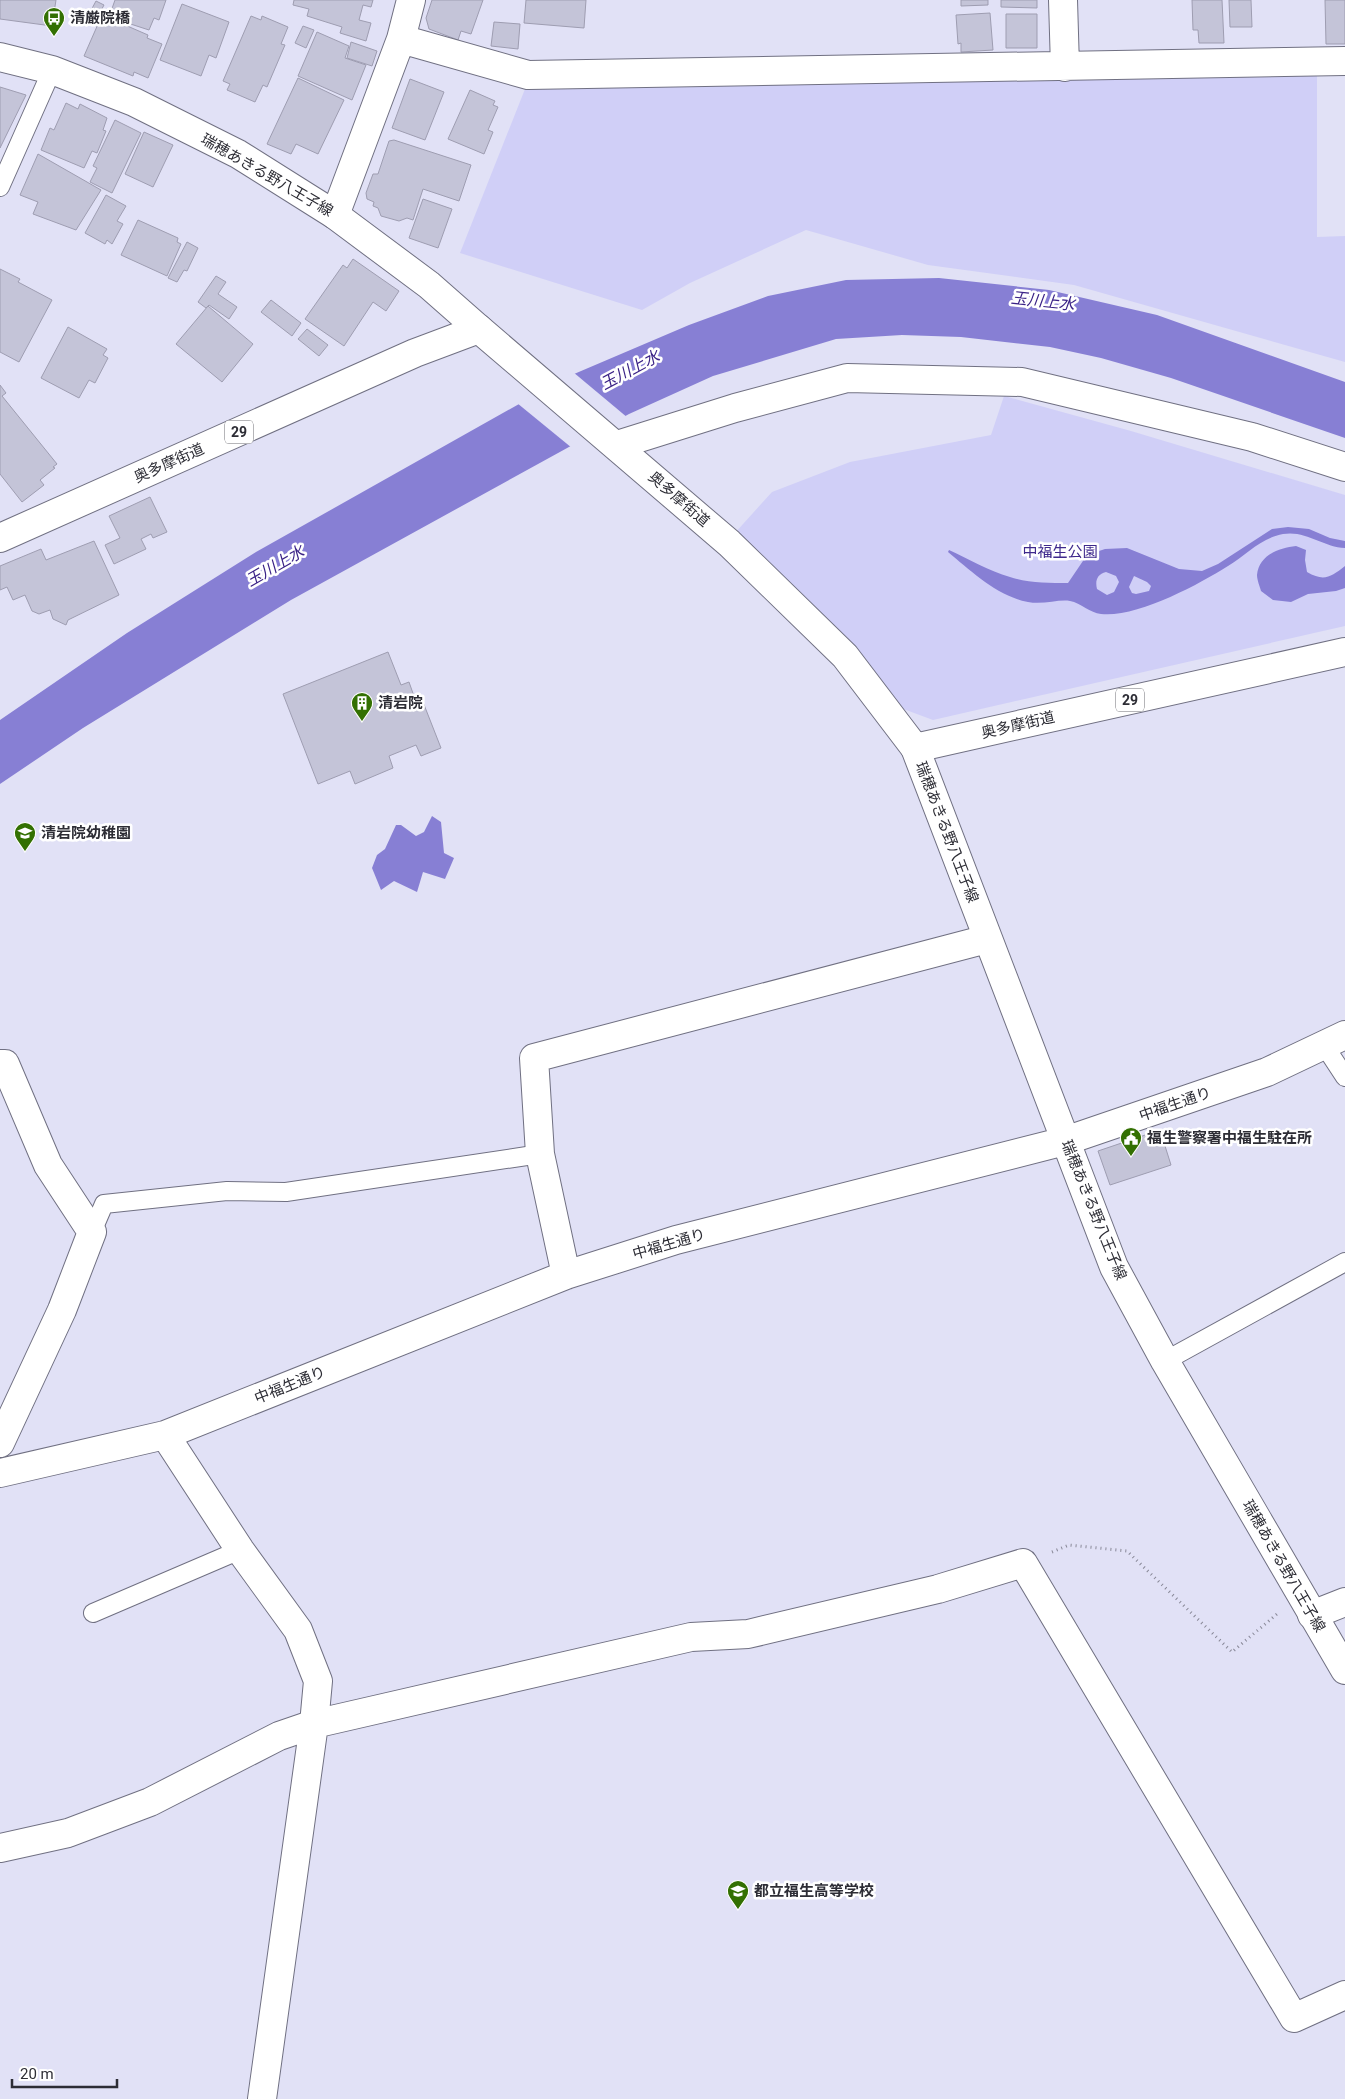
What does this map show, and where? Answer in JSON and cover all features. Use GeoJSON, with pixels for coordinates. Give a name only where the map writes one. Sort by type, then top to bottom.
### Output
{"type":"FeatureCollection","features":[{"type":"Feature","properties":{"kind":"street"},"geometry":{"type":"LineString","coordinates":[[335,215],[401,39],[411,0]]}},
{"type":"Feature","properties":{"kind":"street"},"geometry":{"type":"LineString","coordinates":[[1063,0],[1065,67]]}},
{"type":"Feature","properties":{"kind":"street"},"geometry":{"type":"LineString","coordinates":[[401,39],[528,76],[1345,61]]}},
{"type":"Feature","properties":{"kind":"street","name":"瑞穂あきる野八王子線"},"geometry":{"type":"LineString","coordinates":[[0,57],[52,70],[134,102],[238,154],[335,215],[429,285],[480,329]]}},
{"type":"Feature","properties":{"kind":"street","name":"奥多摩街道"},"geometry":{"type":"LineString","coordinates":[[0,538],[415,353],[480,329],[729,543],[845,656],[915,748],[1345,652]]}},
{"type":"Feature","properties":{"kind":"street"},"geometry":{"type":"LineString","coordinates":[[617,445],[736,408],[847,378],[1022,382],[1252,437],[1345,467]]}},
{"type":"Feature","properties":{"kind":"street","name":"瑞穂あきる野八王子線"},"geometry":{"type":"LineString","coordinates":[[915,748],[1114,1267],[1166,1361],[1345,1670]]}},
{"type":"Feature","properties":{"kind":"street"},"geometry":{"type":"LineString","coordinates":[[566,1275],[540,1154],[534,1058],[987,939]]}},
{"type":"Feature","properties":{"kind":"street","name":"中福生通り"},"geometry":{"type":"LineString","coordinates":[[0,1473],[165,1435],[566,1275],[676,1240],[1065,1141],[1267,1072],[1335,1040]]}},
{"type":"Feature","properties":{"kind":"street"},"geometry":{"type":"LineString","coordinates":[[0,1064],[5,1064],[48,1165],[92,1232],[62,1310],[0,1443]]}},
{"type":"Feature","properties":{"kind":"street"},"geometry":{"type":"LineString","coordinates":[[165,1435],[240,1550],[298,1630],[318,1681],[314,1724],[262,2099]]}},
{"type":"Feature","properties":{"kind":"street"},"geometry":{"type":"LineString","coordinates":[[0,1848],[68,1833],[150,1802],[279,1736],[314,1724],[691,1637],[748,1634],[938,1589],[1023,1563],[1294,2018],[1345,1995]]}},
{"type":"Feature","properties":{"kind":"street"},"geometry":{"type":"LineString","coordinates":[[1306,1605],[1345,1602]]}},
{"type":"Feature","properties":{"kind":"lane"},"geometry":{"type":"LineString","coordinates":[[0,187],[52,70]]}},
{"type":"Feature","properties":{"kind":"lane"},"geometry":{"type":"LineString","coordinates":[[1335,1040],[1345,1077]]}},
{"type":"Feature","properties":{"kind":"lane"},"geometry":{"type":"LineString","coordinates":[[92,1232],[104,1204],[227,1191],[286,1192],[540,1154]]}},
{"type":"Feature","properties":{"kind":"lane"},"geometry":{"type":"LineString","coordinates":[[1166,1361],[1345,1262]]}},
{"type":"Feature","properties":{"kind":"lane"},"geometry":{"type":"LineString","coordinates":[[93,1613],[240,1550]]}},
{"type":"Feature","properties":{"kind":"path"},"geometry":{"type":"LineString","coordinates":[[1023,1563],[1069,1545],[1127,1551],[1232,1652],[1306,1605]]}},
{"type":"Feature","properties":{"kind":"green space"},"geometry":{"type":"Polygon","coordinates":[[[1317,74],[1317,237],[1345,236],[1345,362],[1074,285],[928,265],[806,230],[690,283],[642,310],[460,253],[525,89],[1317,74]]]}},
{"type":"Feature","properties":{"kind":"green space","name":"中福生公園"},"geometry":{"type":"Polygon","coordinates":[[[1004,396],[1131,431],[1345,495],[1345,626],[933,720],[898,707],[734,534],[772,492],[850,462],[991,435],[1004,396]]]}},
{"type":"Feature","properties":{"kind":"water","name":"玉川上水"},"geometry":{"type":"Polygon","coordinates":[[[939,278],[1049,290],[1157,315],[1345,382],[1345,438],[1171,378],[1101,358],[1050,347],[961,337],[902,335],[836,339],[713,376],[629,414],[291,600],[83,728],[0,784],[0,720],[127,633],[256,552],[567,377],[689,325],[768,296],[846,280],[939,278]]]}},
{"type":"Feature","properties":{"kind":"water"},"geometry":{"type":"Polygon","coordinates":[[[1288,527],[1309,529],[1330,538],[1345,541],[1345,548],[1329,545],[1299,534],[1291,533],[1275,536],[1261,543],[1235,562],[1184,591],[1149,606],[1115,614],[1097,613],[1070,601],[1034,603],[1017,599],[995,589],[948,552],[949,550],[994,572],[1017,579],[1068,583],[1087,555],[1105,549],[1127,548],[1179,569],[1202,571],[1218,564],[1272,529],[1288,527]],[[1106,572],[1097,578],[1096,583],[1097,589],[1107,595],[1114,592],[1119,582],[1116,576],[1106,572]],[[1134,576],[1129,587],[1132,593],[1149,591],[1151,586],[1147,582],[1134,576]]]}},
{"type":"Feature","properties":{"kind":"water"},"geometry":{"type":"Polygon","coordinates":[[[1296,546],[1306,550],[1307,572],[1313,575],[1327,577],[1345,566],[1345,588],[1336,591],[1308,594],[1291,602],[1273,600],[1261,591],[1257,575],[1262,562],[1277,551],[1296,546]]]}},
{"type":"Feature","properties":{"kind":"water"},"geometry":{"type":"Polygon","coordinates":[[[432,816],[441,822],[444,853],[454,858],[445,879],[423,872],[417,892],[394,881],[381,890],[372,868],[377,855],[385,849],[396,825],[401,825],[416,836],[424,832],[432,816]]]}},
{"type":"Feature","properties":{"kind":"pier"},"geometry":{"type":"Polygon","coordinates":[[[573,372],[628,418],[572,448],[517,403],[573,372]]]}},
{"type":"Feature","properties":{"kind":"building"},"geometry":{"type":"Polygon","coordinates":[[[0,0],[56,0],[52,26],[0,19],[0,0]]]}},
{"type":"Feature","properties":{"kind":"building"},"geometry":{"type":"Polygon","coordinates":[[[115,0],[166,0],[159,20],[154,18],[149,30],[109,17],[115,0]]]}},
{"type":"Feature","properties":{"kind":"building"},"geometry":{"type":"Polygon","coordinates":[[[294,0],[373,0],[371,7],[363,5],[359,20],[371,23],[366,41],[340,33],[342,27],[307,16],[309,9],[293,5],[294,0]]]}},
{"type":"Feature","properties":{"kind":"building"},"geometry":{"type":"Polygon","coordinates":[[[432,0],[483,0],[471,34],[461,31],[458,40],[429,29],[426,18],[432,0]]]}},
{"type":"Feature","properties":{"kind":"building"},"geometry":{"type":"Polygon","coordinates":[[[526,0],[586,0],[584,28],[524,23],[526,0]]]}},
{"type":"Feature","properties":{"kind":"building"},"geometry":{"type":"Polygon","coordinates":[[[961,0],[988,0],[988,5],[961,6],[961,0]]]}},
{"type":"Feature","properties":{"kind":"building"},"geometry":{"type":"Polygon","coordinates":[[[1001,0],[1037,0],[1037,8],[1001,7],[1001,0]]]}},
{"type":"Feature","properties":{"kind":"building"},"geometry":{"type":"Polygon","coordinates":[[[1192,0],[1222,0],[1224,43],[1199,43],[1198,30],[1193,30],[1192,0]]]}},
{"type":"Feature","properties":{"kind":"building"},"geometry":{"type":"Polygon","coordinates":[[[1229,0],[1251,0],[1252,27],[1230,27],[1229,0]]]}},
{"type":"Feature","properties":{"kind":"building"},"geometry":{"type":"Polygon","coordinates":[[[1325,0],[1345,0],[1345,44],[1326,44],[1325,0]]]}},
{"type":"Feature","properties":{"kind":"building"},"geometry":{"type":"Polygon","coordinates":[[[96,1],[104,5],[97,18],[89,14],[96,1]]]}},
{"type":"Feature","properties":{"kind":"building"},"geometry":{"type":"Polygon","coordinates":[[[182,4],[229,22],[216,58],[209,55],[201,76],[160,60],[182,4]]]}},
{"type":"Feature","properties":{"kind":"building"},"geometry":{"type":"Polygon","coordinates":[[[990,13],[993,50],[961,52],[961,43],[958,44],[956,15],[990,13]]]}},
{"type":"Feature","properties":{"kind":"building"},"geometry":{"type":"Polygon","coordinates":[[[1006,14],[1037,14],[1037,48],[1006,48],[1006,14]]]}},
{"type":"Feature","properties":{"kind":"building"},"geometry":{"type":"Polygon","coordinates":[[[102,15],[148,35],[147,38],[162,44],[148,78],[134,72],[133,76],[84,56],[102,15]]]}},
{"type":"Feature","properties":{"kind":"building"},"geometry":{"type":"Polygon","coordinates":[[[251,16],[261,20],[262,16],[288,27],[281,44],[285,45],[267,87],[263,85],[255,102],[227,90],[230,84],[223,81],[251,16]]]}},
{"type":"Feature","properties":{"kind":"building"},"geometry":{"type":"Polygon","coordinates":[[[494,22],[520,24],[518,49],[491,46],[494,22]]]}},
{"type":"Feature","properties":{"kind":"building"},"geometry":{"type":"Polygon","coordinates":[[[303,26],[314,30],[306,48],[295,43],[303,26]]]}},
{"type":"Feature","properties":{"kind":"building"},"geometry":{"type":"Polygon","coordinates":[[[317,32],[349,46],[345,58],[366,65],[352,100],[298,76],[317,32]]]}},
{"type":"Feature","properties":{"kind":"building"},"geometry":{"type":"Polygon","coordinates":[[[351,42],[377,51],[372,66],[347,58],[351,42]]]}},
{"type":"Feature","properties":{"kind":"building"},"geometry":{"type":"Polygon","coordinates":[[[298,78],[344,100],[318,154],[296,144],[291,154],[267,144],[298,78]]]}},
{"type":"Feature","properties":{"kind":"building"},"geometry":{"type":"Polygon","coordinates":[[[410,79],[444,92],[425,140],[392,128],[410,79]]]}},
{"type":"Feature","properties":{"kind":"building"},"geometry":{"type":"Polygon","coordinates":[[[0,87],[26,95],[0,148],[0,87]]]}},
{"type":"Feature","properties":{"kind":"building"},"geometry":{"type":"Polygon","coordinates":[[[470,90],[495,101],[493,105],[498,107],[488,130],[493,132],[484,154],[448,139],[470,90]]]}},
{"type":"Feature","properties":{"kind":"building"},"geometry":{"type":"Polygon","coordinates":[[[66,103],[78,109],[80,104],[107,118],[103,130],[106,131],[97,153],[92,151],[84,168],[41,150],[50,128],[54,130],[66,103]]]}},
{"type":"Feature","properties":{"kind":"building"},"geometry":{"type":"Polygon","coordinates":[[[115,120],[141,133],[112,193],[90,182],[97,168],[93,166],[115,120]]]}},
{"type":"Feature","properties":{"kind":"building"},"geometry":{"type":"Polygon","coordinates":[[[144,132],[173,145],[153,187],[125,174],[144,132]]]}},
{"type":"Feature","properties":{"kind":"building"},"geometry":{"type":"Polygon","coordinates":[[[394,140],[471,165],[459,201],[423,189],[413,220],[407,218],[399,221],[381,216],[378,208],[373,206],[374,202],[367,199],[366,193],[373,174],[378,174],[389,141],[394,140]]]}},
{"type":"Feature","properties":{"kind":"building"},"geometry":{"type":"Polygon","coordinates":[[[38,154],[101,190],[76,230],[33,214],[38,202],[20,195],[38,154]]]}},
{"type":"Feature","properties":{"kind":"building"},"geometry":{"type":"Polygon","coordinates":[[[106,195],[126,206],[117,221],[123,224],[112,244],[107,240],[105,244],[85,233],[106,195]]]}},
{"type":"Feature","properties":{"kind":"building"},"geometry":{"type":"Polygon","coordinates":[[[423,199],[452,209],[438,248],[409,238],[423,199]]]}},
{"type":"Feature","properties":{"kind":"building"},"geometry":{"type":"Polygon","coordinates":[[[138,220],[178,238],[177,242],[181,244],[167,276],[121,255],[138,220]]]}},
{"type":"Feature","properties":{"kind":"building"},"geometry":{"type":"Polygon","coordinates":[[[187,242],[198,248],[187,271],[184,270],[177,282],[168,278],[187,242]]]}},
{"type":"Feature","properties":{"kind":"building"},"geometry":{"type":"Polygon","coordinates":[[[353,259],[399,291],[386,311],[373,302],[344,346],[305,319],[343,265],[347,268],[353,259]]]}},
{"type":"Feature","properties":{"kind":"building"},"geometry":{"type":"Polygon","coordinates":[[[0,269],[20,279],[18,282],[52,300],[19,362],[0,352],[0,269]]]}},
{"type":"Feature","properties":{"kind":"building"},"geometry":{"type":"Polygon","coordinates":[[[216,276],[226,282],[218,294],[237,307],[229,319],[209,305],[206,308],[198,302],[216,276]]]}},
{"type":"Feature","properties":{"kind":"building"},"geometry":{"type":"Polygon","coordinates":[[[271,300],[301,323],[292,336],[261,312],[271,300]]]}},
{"type":"Feature","properties":{"kind":"building"},"geometry":{"type":"Polygon","coordinates":[[[208,306],[253,344],[222,382],[176,344],[208,306]]]}},
{"type":"Feature","properties":{"kind":"building"},"geometry":{"type":"Polygon","coordinates":[[[68,327],[107,349],[103,355],[108,358],[95,383],[89,380],[79,398],[41,378],[68,327]]]}},
{"type":"Feature","properties":{"kind":"building"},"geometry":{"type":"Polygon","coordinates":[[[307,329],[328,345],[319,356],[298,339],[307,329]]]}},
{"type":"Feature","properties":{"kind":"building"},"geometry":{"type":"Polygon","coordinates":[[[0,385],[6,393],[2,396],[57,464],[53,467],[55,468],[40,480],[44,485],[22,502],[0,474],[0,385]]]}},
{"type":"Feature","properties":{"kind":"building"},"geometry":{"type":"Polygon","coordinates":[[[150,497],[167,532],[153,538],[151,534],[141,539],[146,549],[114,564],[105,545],[120,538],[109,516],[150,497]]]}},
{"type":"Feature","properties":{"kind":"building"},"geometry":{"type":"Polygon","coordinates":[[[94,541],[119,595],[68,620],[66,625],[53,619],[50,610],[39,614],[32,611],[25,595],[13,600],[7,587],[0,590],[0,566],[41,549],[46,560],[94,541]]]}},
{"type":"Feature","properties":{"kind":"building","name":"清岩院"},"geometry":{"type":"Polygon","coordinates":[[[388,652],[401,685],[409,682],[415,699],[421,697],[441,748],[421,756],[416,745],[389,756],[393,768],[355,784],[350,771],[318,784],[283,694],[388,652]]]}},
{"type":"Feature","properties":{"kind":"building"},"geometry":{"type":"Polygon","coordinates":[[[1160,1130],[1171,1165],[1110,1185],[1098,1151],[1160,1130]]]}},
{"type":"Feature","properties":{"kind":"place","name":"清厳院橋"},"geometry":{"type":"Point","coordinates":[54,37]}},
{"type":"Feature","properties":{"kind":"place","name":"清岩院"},"geometry":{"type":"Point","coordinates":[362,722]}},
{"type":"Feature","properties":{"kind":"place","name":"清岩院幼稚園"},"geometry":{"type":"Point","coordinates":[25,852]}},
{"type":"Feature","properties":{"kind":"place","name":"福生警察署中福生駐在所"},"geometry":{"type":"Point","coordinates":[1131,1157]}},
{"type":"Feature","properties":{"kind":"place","name":"都立福生高等学校"},"geometry":{"type":"Point","coordinates":[738,1910]}}]}
